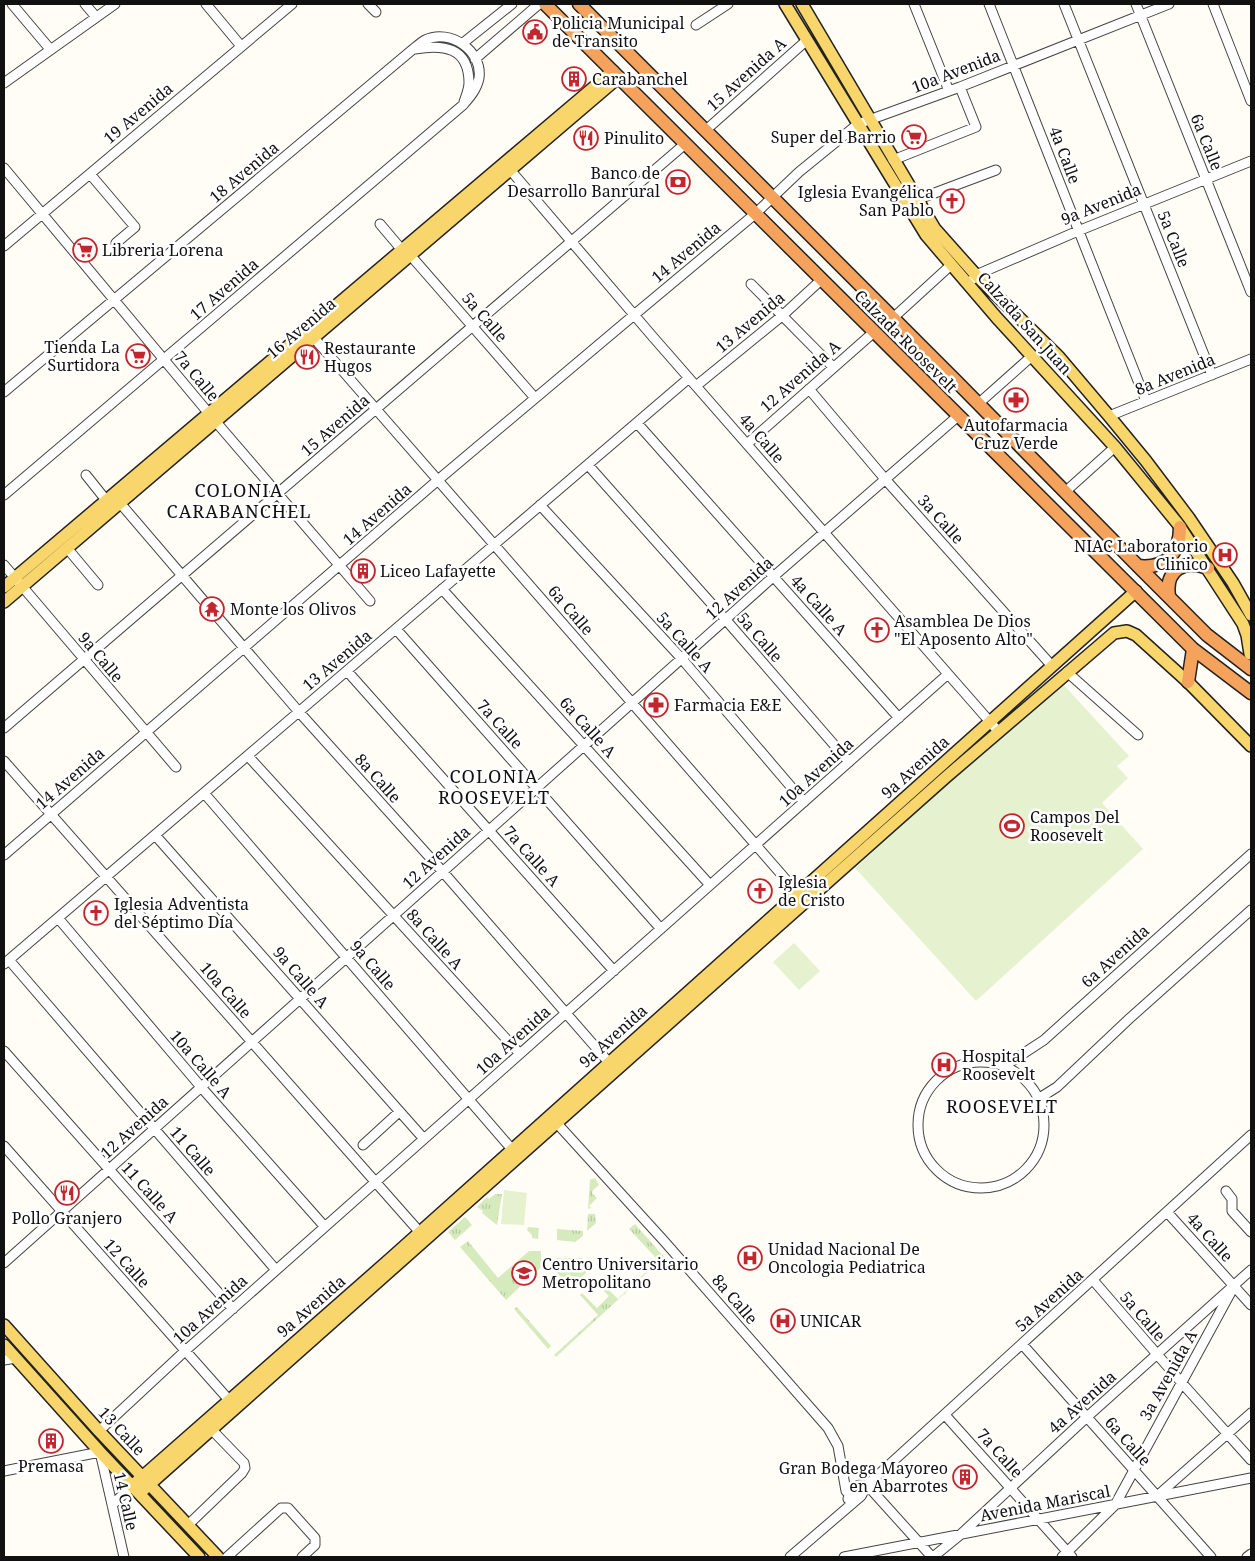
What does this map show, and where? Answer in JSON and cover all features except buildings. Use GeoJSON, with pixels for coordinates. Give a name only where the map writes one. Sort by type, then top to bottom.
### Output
{"type":"FeatureCollection","features":[{"type":"Feature","properties":{"kind":"highway","name":"Calzada Roosevelt"},"geometry":{"type":"LineString","coordinates":[[545,4],[1193,649],[1251,693]]}},
{"type":"Feature","properties":{"kind":"highway","name":"Calzada Roosevelt"},"geometry":{"type":"LineString","coordinates":[[579,4],[1207,635],[1251,669]]}},
{"type":"Feature","properties":{"kind":"highway"},"geometry":{"type":"LineString","coordinates":[[1138,566],[1157,566],[1166,561],[1178,546],[1180,527]]}},
{"type":"Feature","properties":{"kind":"highway"},"geometry":{"type":"LineString","coordinates":[[1169,596],[1167,588],[1170,579],[1174,572],[1182,566],[1190,564],[1208,568]]}},
{"type":"Feature","properties":{"kind":"highway"},"geometry":{"type":"LineString","coordinates":[[1188,682],[1193,649]]}},
{"type":"Feature","properties":{"kind":"main road","name":"Calzada San Juan"},"geometry":{"type":"LineString","coordinates":[[785,4],[926,236],[1115,447],[1180,527],[1243,624],[1250,654]]}},
{"type":"Feature","properties":{"kind":"main road","name":"Calzada San Juan"},"geometry":{"type":"LineString","coordinates":[[802,4],[872,119],[893,160],[935,229],[976,275],[1059,357],[1110,416],[1189,518],[1233,583],[1251,615]]}},
{"type":"Feature","properties":{"kind":"main road","name":"16 Avenida"},"geometry":{"type":"LineString","coordinates":[[4,588],[18,582],[67,548],[120,503],[212,418],[616,74]]}},
{"type":"Feature","properties":{"kind":"main road","name":"16 Avenida"},"geometry":{"type":"LineString","coordinates":[[4,602],[18,582],[106,500],[314,338],[406,253]]}},
{"type":"Feature","properties":{"kind":"main road"},"geometry":{"type":"LineString","coordinates":[[1233,583],[1251,610]]}},
{"type":"Feature","properties":{"kind":"main road","name":"9a Avenida"},"geometry":{"type":"LineString","coordinates":[[136,1489],[212,1430],[423,1235],[801,898],[990,722],[1136,592]]}},
{"type":"Feature","properties":{"kind":"main road","name":"9a Avenida"},"geometry":{"type":"LineString","coordinates":[[801,898],[1114,633],[1124,630],[1133,633],[1188,682]]}},
{"type":"Feature","properties":{"kind":"main road"},"geometry":{"type":"LineString","coordinates":[[1188,682],[1251,746]]}},
{"type":"Feature","properties":{"kind":"main road","name":"9a Avenida"},"geometry":{"type":"LineString","coordinates":[[146,1481],[229,1400],[393,1263]]}},
{"type":"Feature","properties":{"kind":"main road","name":"13 Calle"},"geometry":{"type":"LineString","coordinates":[[4,1325],[99,1431],[218,1557]]}},
{"type":"Feature","properties":{"kind":"main road","name":"13 Calle"},"geometry":{"type":"LineString","coordinates":[[4,1345],[100,1452],[199,1557]]}},
{"type":"Feature","properties":{"kind":"street"},"geometry":{"type":"LineString","coordinates":[[12,4],[50,49]]}},
{"type":"Feature","properties":{"kind":"street"},"geometry":{"type":"LineString","coordinates":[[85,4],[96,17]]}},
{"type":"Feature","properties":{"kind":"street"},"geometry":{"type":"LineString","coordinates":[[4,82],[115,4]]}},
{"type":"Feature","properties":{"kind":"street"},"geometry":{"type":"LineString","coordinates":[[206,4],[241,46]]}},
{"type":"Feature","properties":{"kind":"street","name":"19 Avenida"},"geometry":{"type":"LineString","coordinates":[[4,246],[292,4]]}},
{"type":"Feature","properties":{"kind":"street"},"geometry":{"type":"LineString","coordinates":[[368,4],[376,12]]}},
{"type":"Feature","properties":{"kind":"street"},"geometry":{"type":"LineString","coordinates":[[512,4],[463,43],[475,59],[539,4]]}},
{"type":"Feature","properties":{"kind":"street"},"geometry":{"type":"LineString","coordinates":[[696,25],[728,4]]}},
{"type":"Feature","properties":{"kind":"street"},"geometry":{"type":"LineString","coordinates":[[914,4],[949,91]]}},
{"type":"Feature","properties":{"kind":"street","name":"4a Calle"},"geometry":{"type":"LineString","coordinates":[[989,4],[1146,401]]}},
{"type":"Feature","properties":{"kind":"street","name":"5a Calle"},"geometry":{"type":"LineString","coordinates":[[1064,4],[1212,375]]}},
{"type":"Feature","properties":{"kind":"street","name":"6a Calle"},"geometry":{"type":"LineString","coordinates":[[1136,4],[1251,292]]}},
{"type":"Feature","properties":{"kind":"street","name":"10a Avenida"},"geometry":{"type":"LineString","coordinates":[[772,197],[799,172],[858,124],[949,91],[1169,4]]}},
{"type":"Feature","properties":{"kind":"street"},"geometry":{"type":"LineString","coordinates":[[1213,4],[1251,101]]}},
{"type":"Feature","properties":{"kind":"street","name":"18 Avenida"},"geometry":{"type":"LineString","coordinates":[[4,392],[412,50],[426,40],[440,37],[463,43]]}},
{"type":"Feature","properties":{"kind":"street","name":"15 Avenida A"},"geometry":{"type":"LineString","coordinates":[[706,130],[807,40]]}},
{"type":"Feature","properties":{"kind":"street"},"geometry":{"type":"LineString","coordinates":[[412,50],[432,46],[448,48],[460,56],[467,69],[469,84],[463,105]]}},
{"type":"Feature","properties":{"kind":"street","name":"17 Avenida"},"geometry":{"type":"LineString","coordinates":[[4,495],[463,105],[474,93],[479,79],[479,68],[475,59]]}},
{"type":"Feature","properties":{"kind":"street"},"geometry":{"type":"LineString","coordinates":[[893,160],[976,127],[960,86]]}},
{"type":"Feature","properties":{"kind":"street","name":"15 Avenida"},"geometry":{"type":"LineString","coordinates":[[4,728],[686,144]]}},
{"type":"Feature","properties":{"kind":"street","name":"9a Avenida"},"geometry":{"type":"LineString","coordinates":[[968,284],[976,275],[1078,231],[1251,161]]}},
{"type":"Feature","properties":{"kind":"street","name":"4a Calle"},"geometry":{"type":"LineString","coordinates":[[507,167],[824,534],[998,731]]}},
{"type":"Feature","properties":{"kind":"street","name":"7a Calle"},"geometry":{"type":"LineString","coordinates":[[4,168],[212,418],[370,601]]}},
{"type":"Feature","properties":{"kind":"street"},"geometry":{"type":"LineString","coordinates":[[916,200],[996,170]]}},
{"type":"Feature","properties":{"kind":"street"},"geometry":{"type":"LineString","coordinates":[[90,174],[135,227],[116,243]]}},
{"type":"Feature","properties":{"kind":"street","name":"14 Avenida"},"geometry":{"type":"LineString","coordinates":[[4,855],[438,480],[755,214],[772,197]]}},
{"type":"Feature","properties":{"kind":"street","name":"5a Calle"},"geometry":{"type":"LineString","coordinates":[[380,224],[473,326],[535,398]]}},
{"type":"Feature","properties":{"kind":"street"},"geometry":{"type":"LineString","coordinates":[[893,318],[951,265]]}},
{"type":"Feature","properties":{"kind":"street","name":"13 Avenida"},"geometry":{"type":"LineString","coordinates":[[696,386],[783,315],[821,280]]}},
{"type":"Feature","properties":{"kind":"street"},"geometry":{"type":"LineString","coordinates":[[751,284],[783,315],[832,368]]}},
{"type":"Feature","properties":{"kind":"street","name":"12 Avenida A"},"geometry":{"type":"LineString","coordinates":[[747,444],[874,332]]}},
{"type":"Feature","properties":{"kind":"street","name":"6a Calle"},"geometry":{"type":"LineString","coordinates":[[314,338],[801,898]]}},
{"type":"Feature","properties":{"kind":"street"},"geometry":{"type":"LineString","coordinates":[[978,404],[1032,356]]}},
{"type":"Feature","properties":{"kind":"street","name":"8a Avenida"},"geometry":{"type":"LineString","coordinates":[[1110,416],[1251,359]]}},
{"type":"Feature","properties":{"kind":"street","name":"13 Avenida"},"geometry":{"type":"LineString","coordinates":[[6,962],[689,378]]}},
{"type":"Feature","properties":{"kind":"street","name":"3a Calle"},"geometry":{"type":"LineString","coordinates":[[809,389],[885,479],[1052,666]]}},
{"type":"Feature","properties":{"kind":"street","name":"12 Avenida"},"geometry":{"type":"LineString","coordinates":[[4,1263],[536,788],[958,416]]}},
{"type":"Feature","properties":{"kind":"street","name":"4a Calle A"},"geometry":{"type":"LineString","coordinates":[[637,423],[899,718]]}},
{"type":"Feature","properties":{"kind":"street"},"geometry":{"type":"LineString","coordinates":[[1065,492],[1115,447]]}},
{"type":"Feature","properties":{"kind":"street","name":"5a Calle"},"geometry":{"type":"LineString","coordinates":[[588,465],[850,762]]}},
{"type":"Feature","properties":{"kind":"street"},"geometry":{"type":"LineString","coordinates":[[86,475],[106,500]]}},
{"type":"Feature","properties":{"kind":"street","name":"8a Calle"},"geometry":{"type":"LineString","coordinates":[[120,503],[299,712],[443,872],[612,1066]]}},
{"type":"Feature","properties":{"kind":"street","name":"5a Calle A"},"geometry":{"type":"LineString","coordinates":[[540,505],[682,659],[804,802]]}},
{"type":"Feature","properties":{"kind":"street"},"geometry":{"type":"LineString","coordinates":[[67,548],[98,585]]}},
{"type":"Feature","properties":{"kind":"street","name":"9a Calle"},"geometry":{"type":"LineString","coordinates":[[4,565],[176,767]]}},
{"type":"Feature","properties":{"kind":"street","name":"6a Calle A"},"geometry":{"type":"LineString","coordinates":[[442,589],[710,886]]}},
{"type":"Feature","properties":{"kind":"street","name":"7a Calle"},"geometry":{"type":"LineString","coordinates":[[396,629],[661,929]]}},
{"type":"Feature","properties":{"kind":"street","name":"7a Calle A"},"geometry":{"type":"LineString","coordinates":[[347,671],[614,971]]}},
{"type":"Feature","properties":{"kind":"street"},"geometry":{"type":"LineString","coordinates":[[1067,672],[1138,735]]}},
{"type":"Feature","properties":{"kind":"street","name":"10a Avenida"},"geometry":{"type":"LineString","coordinates":[[99,1431],[185,1351],[948,674]]}},
{"type":"Feature","properties":{"kind":"street","name":"8a Calle A"},"geometry":{"type":"LineString","coordinates":[[248,756],[520,1054]]}},
{"type":"Feature","properties":{"kind":"street","name":"10a Calle"},"geometry":{"type":"LineString","coordinates":[[4,761],[375,1183],[423,1235]]}},
{"type":"Feature","properties":{"kind":"street","name":"9a Calle"},"geometry":{"type":"LineString","coordinates":[[204,793],[515,1153]]}},
{"type":"Feature","properties":{"kind":"street","name":"9a Calle A"},"geometry":{"type":"LineString","coordinates":[[155,835],[424,1139]]}},
{"type":"Feature","properties":{"kind":"street","name":"6a Avenida"},"geometry":{"type":"LineString","coordinates":[[990,1063],[1012,1061],[1044,1040],[1251,854]]}},
{"type":"Feature","properties":{"kind":"street"},"geometry":{"type":"LineString","coordinates":[[1038,1098],[1057,1087],[1130,1018],[1251,910]]}},
{"type":"Feature","properties":{"kind":"street","name":"10a Calle A"},"geometry":{"type":"LineString","coordinates":[[58,918],[201,1087],[325,1228]]}},
{"type":"Feature","properties":{"kind":"street","name":"11 Calle"},"geometry":{"type":"LineString","coordinates":[[6,962],[276,1270]]}},
{"type":"Feature","properties":{"kind":"street","name":"11 Calle A"},"geometry":{"type":"LineString","coordinates":[[4,1051],[233,1309]]}},
{"type":"Feature","properties":{"kind":"street"},"geometry":{"type":"LineString","coordinates":[[976,1062],[990,1063],[1005,1067],[1019,1075],[1030,1085],[1038,1098],[1043,1113],[1042,1143],[1036,1157],[1027,1169],[1015,1178],[1002,1185],[972,1188],[957,1184],[944,1176],[929,1160],[920,1140],[918,1125],[920,1110],[925,1096],[934,1084],[949,1071],[962,1065],[976,1062]]}},
{"type":"Feature","properties":{"kind":"street"},"geometry":{"type":"LineString","coordinates":[[363,1145],[400,1112]]}},
{"type":"Feature","properties":{"kind":"street","name":"8a Calle"},"geometry":{"type":"LineString","coordinates":[[553,1119],[658,1234],[828,1428],[838,1446],[845,1489],[849,1494]]}},
{"type":"Feature","properties":{"kind":"street","name":"5a Avenida"},"geometry":{"type":"LineString","coordinates":[[849,1494],[852,1489],[862,1485],[945,1414],[1251,1135]]}},
{"type":"Feature","properties":{"kind":"street","name":"12 Calle"},"geometry":{"type":"LineString","coordinates":[[4,1146],[229,1400]]}},
{"type":"Feature","properties":{"kind":"street"},"geometry":{"type":"LineString","coordinates":[[1226,1191],[1232,1199],[1232,1212],[1251,1232]]}},
{"type":"Feature","properties":{"kind":"street","name":"4a Calle"},"geometry":{"type":"LineString","coordinates":[[1167,1212],[1251,1305]]}},
{"type":"Feature","properties":{"kind":"street","name":"4a Avenida"},"geometry":{"type":"LineString","coordinates":[[932,1557],[960,1535],[1010,1487],[1251,1270]]}},
{"type":"Feature","properties":{"kind":"street","name":"5a Calle"},"geometry":{"type":"LineString","coordinates":[[1093,1280],[1251,1460]]}},
{"type":"Feature","properties":{"kind":"street","name":"3a Avenida A"},"geometry":{"type":"LineString","coordinates":[[1067,1556],[1115,1505],[1234,1286]]}},
{"type":"Feature","properties":{"kind":"street","name":"6a Calle"},"geometry":{"type":"LineString","coordinates":[[1022,1344],[1211,1557]]}},
{"type":"Feature","properties":{"kind":"street"},"geometry":{"type":"LineString","coordinates":[[4,1360],[16,1358]]}},
{"type":"Feature","properties":{"kind":"street"},"geometry":{"type":"LineString","coordinates":[[1157,1496],[1251,1413]]}},
{"type":"Feature","properties":{"kind":"street","name":"7a Calle"},"geometry":{"type":"LineString","coordinates":[[945,1414],[1010,1487],[1067,1556]]}},
{"type":"Feature","properties":{"kind":"street"},"geometry":{"type":"LineString","coordinates":[[188,1526],[245,1468],[244,1463],[212,1430]]}},
{"type":"Feature","properties":{"kind":"street"},"geometry":{"type":"LineString","coordinates":[[4,1471],[100,1452]]}},
{"type":"Feature","properties":{"kind":"street","name":"14 Calle"},"geometry":{"type":"LineString","coordinates":[[100,1452],[124,1557]]}},
{"type":"Feature","properties":{"kind":"street","name":"8a Calle"},"geometry":{"type":"LineString","coordinates":[[842,1467],[849,1479],[862,1485],[932,1557]]}},
{"type":"Feature","properties":{"kind":"street","name":"Avenida Mariscal"},"geometry":{"type":"LineString","coordinates":[[844,1557],[1251,1478]]}},
{"type":"Feature","properties":{"kind":"street","name":"5a Avenida"},"geometry":{"type":"LineString","coordinates":[[790,1557],[861,1496],[862,1485]]}},
{"type":"Feature","properties":{"kind":"street","name":"9a Avenida"},"geometry":{"type":"LineString","coordinates":[[112,1505],[136,1489]]}},
{"type":"Feature","properties":{"kind":"street"},"geometry":{"type":"LineString","coordinates":[[846,1509],[849,1494],[861,1496]]}},
{"type":"Feature","properties":{"kind":"street"},"geometry":{"type":"LineString","coordinates":[[227,1557],[281,1508],[285,1507],[315,1538],[315,1545],[302,1557]]}},
{"type":"Feature","properties":{"kind":"street"},"geometry":{"type":"LineString","coordinates":[[1248,1557],[1251,1554]]}},
{"type":"Feature","properties":{"kind":"green space","name":"Campos Del Roosevelt"},"geometry":{"type":"Polygon","coordinates":[[[1061,682],[1129,756],[1117,766],[1128,778],[1102,803],[1143,849],[976,1001],[855,868],[1061,682]]]}},
{"type":"Feature","properties":{"kind":"green space"},"geometry":{"type":"Polygon","coordinates":[[[794,943],[820,971],[799,990],[773,962],[794,943]]]}},
{"type":"Feature","properties":{"kind":"green space"},"geometry":{"type":"Polygon","coordinates":[[[595,1178],[599,1185],[592,1193],[597,1198],[589,1206],[591,1208],[588,1209],[590,1180],[595,1178]]]}},
{"type":"Feature","properties":{"kind":"green space"},"geometry":{"type":"Polygon","coordinates":[[[504,1190],[527,1193],[524,1225],[501,1224],[504,1190]]]}},
{"type":"Feature","properties":{"kind":"green space"},"geometry":{"type":"Polygon","coordinates":[[[495,1194],[502,1194],[497,1225],[477,1207],[487,1197],[489,1199],[495,1194]]]}},
{"type":"Feature","properties":{"kind":"green space"},"geometry":{"type":"Polygon","coordinates":[[[588,1214],[595,1214],[596,1223],[587,1231],[588,1214]]]}},
{"type":"Feature","properties":{"kind":"green space"},"geometry":{"type":"Polygon","coordinates":[[[465,1217],[472,1225],[455,1240],[448,1232],[465,1217]]]}},
{"type":"Feature","properties":{"kind":"green space"},"geometry":{"type":"Polygon","coordinates":[[[635,1224],[664,1257],[556,1357],[554,1355],[598,1315],[580,1295],[582,1293],[597,1308],[609,1296],[604,1291],[607,1288],[618,1299],[658,1260],[629,1229],[635,1224]]]}},
{"type":"Feature","properties":{"kind":"green space"},"geometry":{"type":"Polygon","coordinates":[[[528,1227],[539,1228],[538,1239],[532,1238],[532,1235],[527,1230],[528,1227]]]}},
{"type":"Feature","properties":{"kind":"green space"},"geometry":{"type":"Polygon","coordinates":[[[557,1229],[583,1231],[583,1236],[575,1242],[557,1240],[557,1229]]]}},
{"type":"Feature","properties":{"kind":"green space"},"geometry":{"type":"Polygon","coordinates":[[[468,1241],[498,1278],[529,1251],[541,1251],[541,1267],[506,1300],[460,1247],[468,1241]]]}},
{"type":"Feature","properties":{"kind":"green space"},"geometry":{"type":"Polygon","coordinates":[[[556,1258],[582,1258],[591,1268],[570,1288],[555,1270],[556,1258]]]}},
{"type":"Feature","properties":{"kind":"green space"},"geometry":{"type":"Polygon","coordinates":[[[517,1307],[551,1346],[548,1349],[514,1309],[517,1307]]]}},
{"type":"Feature","properties":{"kind":"place","name":"Policia Municipal de Transito"},"geometry":{"type":"Point","coordinates":[535,32]}},
{"type":"Feature","properties":{"kind":"place","name":"Carabanchel"},"geometry":{"type":"Point","coordinates":[574,79]}},
{"type":"Feature","properties":{"kind":"place","name":"Super del Barrio"},"geometry":{"type":"Point","coordinates":[914,137]}},
{"type":"Feature","properties":{"kind":"place","name":"Pinulito"},"geometry":{"type":"Point","coordinates":[586,138]}},
{"type":"Feature","properties":{"kind":"place","name":"Banco de Desarrollo Banrural"},"geometry":{"type":"Point","coordinates":[678,182]}},
{"type":"Feature","properties":{"kind":"place","name":"Iglesia Evangélica San Pablo"},"geometry":{"type":"Point","coordinates":[952,201]}},
{"type":"Feature","properties":{"kind":"place","name":"Libreria Lorena"},"geometry":{"type":"Point","coordinates":[85,250]}},
{"type":"Feature","properties":{"kind":"place","name":"Tienda La Surtidora"},"geometry":{"type":"Point","coordinates":[138,356]}},
{"type":"Feature","properties":{"kind":"place","name":"Restaurante Hugos"},"geometry":{"type":"Point","coordinates":[307,357]}},
{"type":"Feature","properties":{"kind":"place","name":"Autofarmacia Cruz Verde"},"geometry":{"type":"Point","coordinates":[1016,400]}},
{"type":"Feature","properties":{"kind":"place","name":"NIAC Laboratorio Clinico"},"geometry":{"type":"Point","coordinates":[1225,555]}},
{"type":"Feature","properties":{"kind":"place","name":"Liceo Lafayette"},"geometry":{"type":"Point","coordinates":[363,571]}},
{"type":"Feature","properties":{"kind":"place","name":"Monte los Olivos"},"geometry":{"type":"Point","coordinates":[212,609]}},
{"type":"Feature","properties":{"kind":"place","name":"Asamblea De Dios \"El Aposento Alto\""},"geometry":{"type":"Point","coordinates":[877,630]}},
{"type":"Feature","properties":{"kind":"place","name":"Farmacia E&E"},"geometry":{"type":"Point","coordinates":[656,705]}},
{"type":"Feature","properties":{"kind":"place","name":"Campos Del Roosevelt"},"geometry":{"type":"Point","coordinates":[1012,826]}},
{"type":"Feature","properties":{"kind":"place","name":"Iglesia de Cristo"},"geometry":{"type":"Point","coordinates":[760,891]}},
{"type":"Feature","properties":{"kind":"place","name":"Iglesia Adventista del Séptimo Día"},"geometry":{"type":"Point","coordinates":[96,913]}},
{"type":"Feature","properties":{"kind":"place","name":"Hospital Roosevelt"},"geometry":{"type":"Point","coordinates":[944,1065]}},
{"type":"Feature","properties":{"kind":"place","name":"Pollo Granjero"},"geometry":{"type":"Point","coordinates":[67,1193]}},
{"type":"Feature","properties":{"kind":"place","name":"Unidad Nacional De Oncologia Pediatrica"},"geometry":{"type":"Point","coordinates":[750,1258]}},
{"type":"Feature","properties":{"kind":"place","name":"Centro Universitario Metropolitano"},"geometry":{"type":"Point","coordinates":[524,1273]}},
{"type":"Feature","properties":{"kind":"place","name":"UNICAR"},"geometry":{"type":"Point","coordinates":[783,1321]}},
{"type":"Feature","properties":{"kind":"place","name":"Premasa"},"geometry":{"type":"Point","coordinates":[51,1441]}},
{"type":"Feature","properties":{"kind":"place","name":"Gran Bodega Mayoreo en Abarrotes"},"geometry":{"type":"Point","coordinates":[965,1477]}},
{"type":"Feature","properties":{"kind":"district","name":"COLONIA CARABANCHEL"},"geometry":{"type":"Point","coordinates":[239,500]}},
{"type":"Feature","properties":{"kind":"district","name":"COLONIA ROOSEVELT"},"geometry":{"type":"Point","coordinates":[494,786]}},
{"type":"Feature","properties":{"kind":"district","name":"ROOSEVELT"},"geometry":{"type":"Point","coordinates":[1002,1106]}}]}
